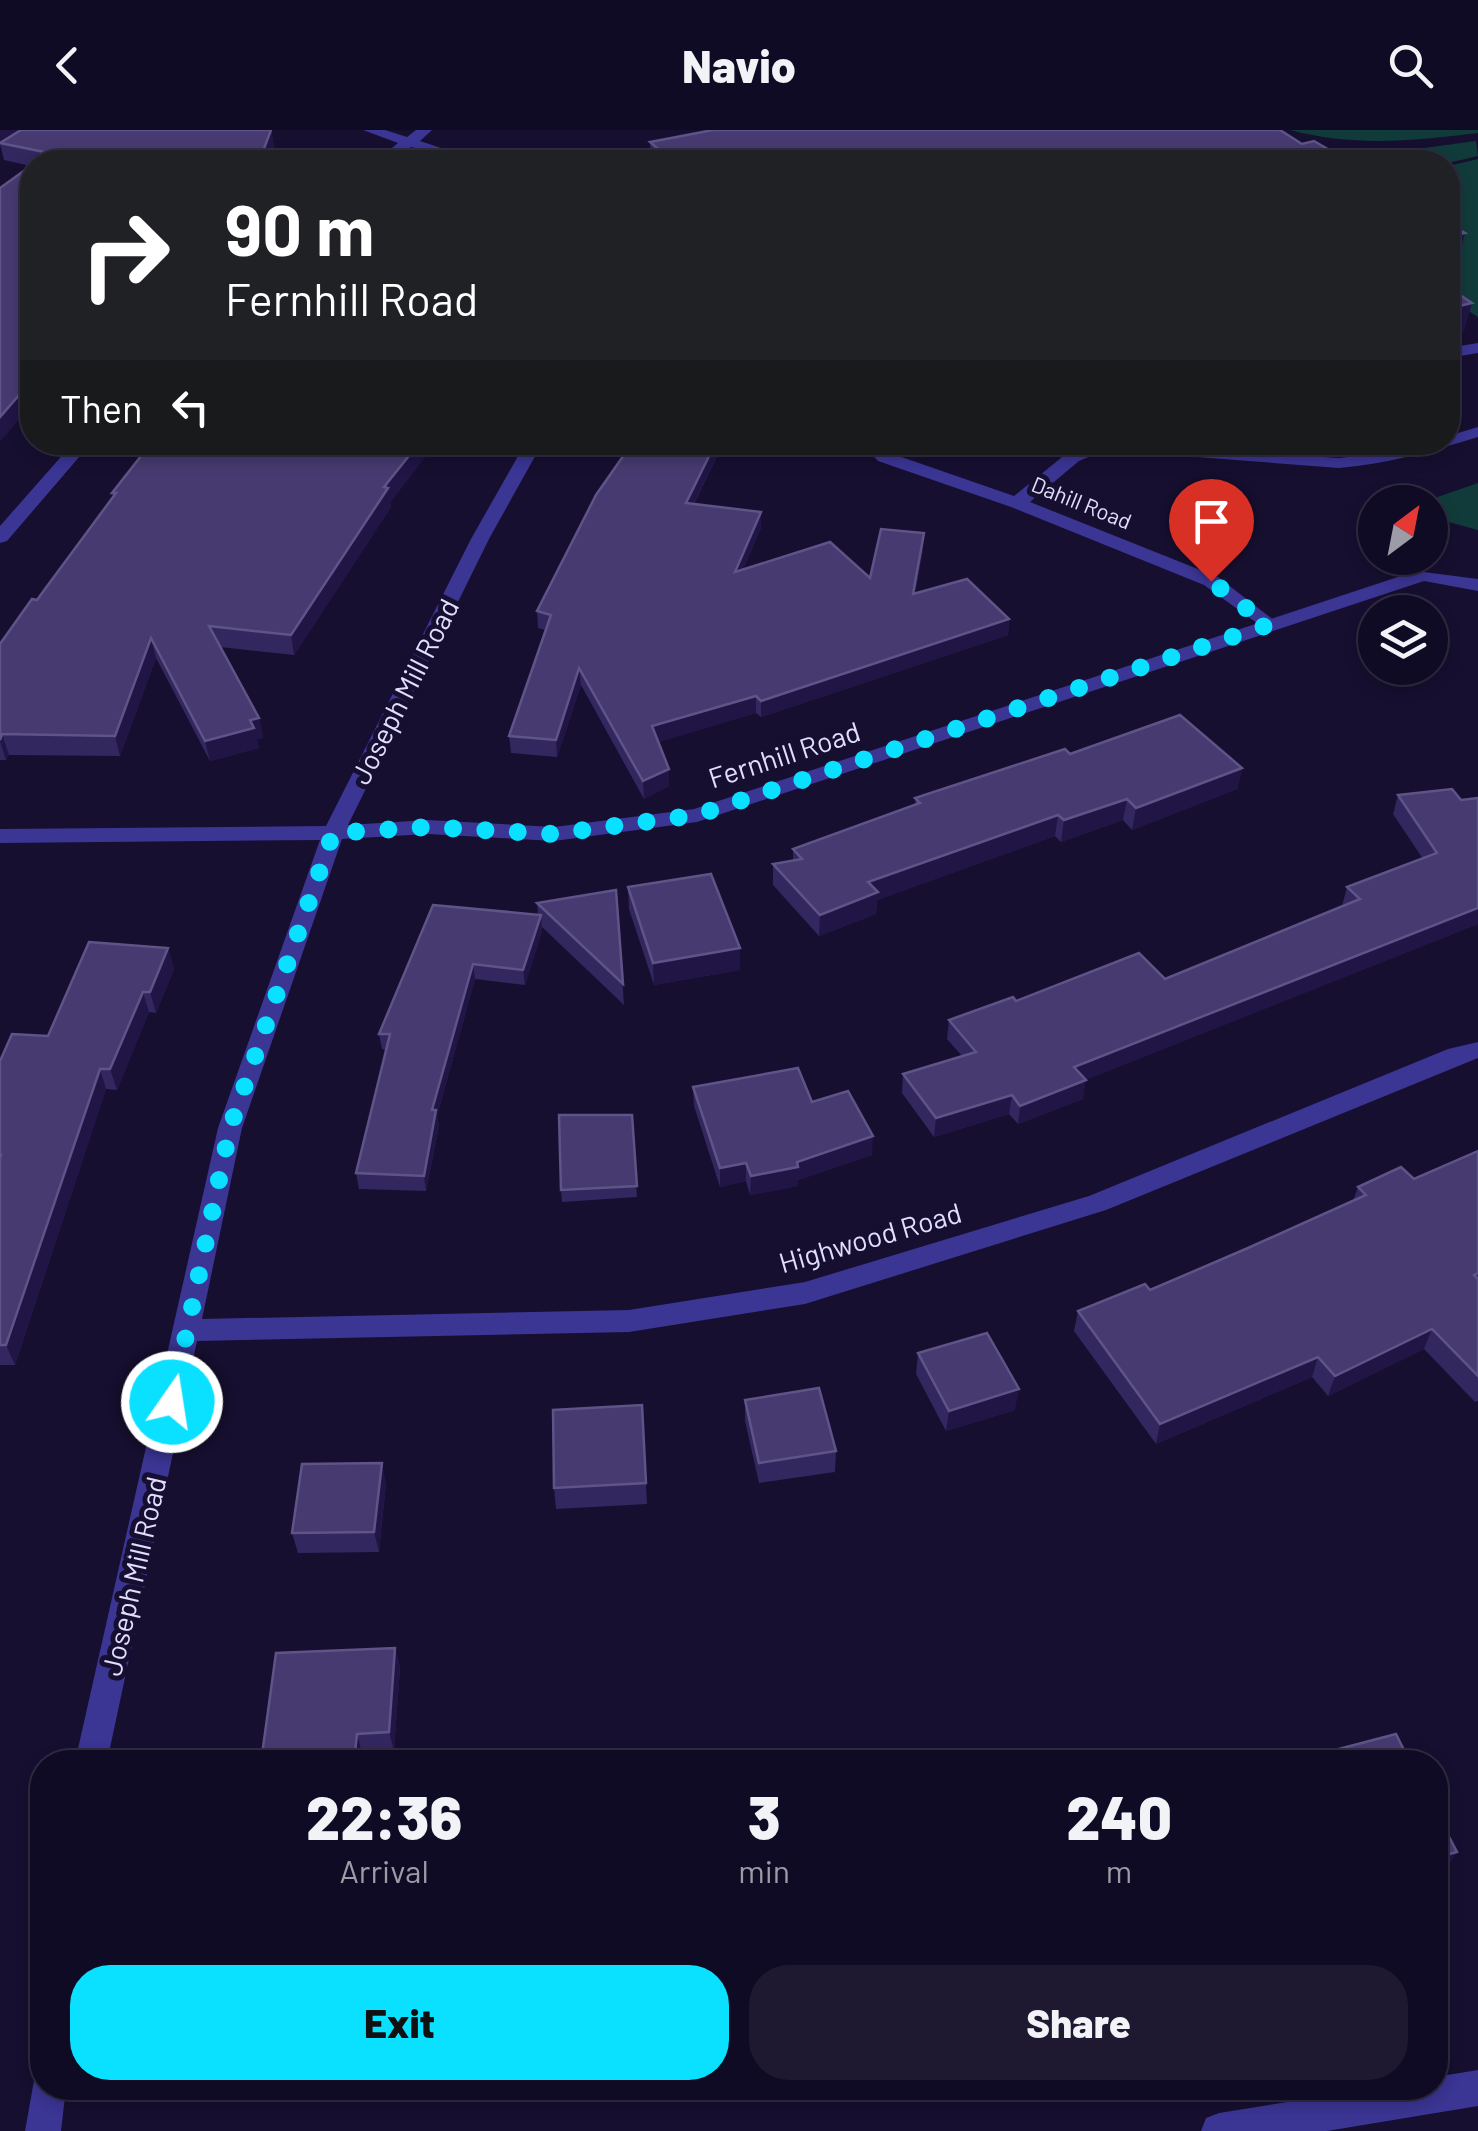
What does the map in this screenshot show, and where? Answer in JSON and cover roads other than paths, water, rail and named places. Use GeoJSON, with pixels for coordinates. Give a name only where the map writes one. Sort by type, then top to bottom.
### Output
{"type":"FeatureCollection","features":[{"type":"Feature","properties":{"kind":"street"},"geometry":{"type":"LineString","coordinates":[[370,130],[430,150]]}},
{"type":"Feature","properties":{"kind":"street"},"geometry":{"type":"LineString","coordinates":[[399,150],[425,130]]}},
{"type":"Feature","properties":{"kind":"street"},"geometry":{"type":"LineString","coordinates":[[0,537],[73,455]]}},
{"type":"Feature","properties":{"kind":"street","name":"Joseph Mill Road"},"geometry":{"type":"LineString","coordinates":[[94,1750],[230,1128],[333,833],[480,539],[528,455]]}},
{"type":"Feature","properties":{"kind":"street","name":"Dahill Road"},"geometry":{"type":"LineString","coordinates":[[882,455],[1211,581],[1268,625]]}},
{"type":"Feature","properties":{"kind":"street"},"geometry":{"type":"LineString","coordinates":[[1017,504],[1078,455]]}},
{"type":"Feature","properties":{"kind":"street"},"geometry":{"type":"LineString","coordinates":[[1235,455],[1340,464],[1395,455]]}},
{"type":"Feature","properties":{"kind":"street"},"geometry":{"type":"LineString","coordinates":[[1268,625],[1423,575],[1478,585]]}},
{"type":"Feature","properties":{"kind":"street","name":"Fernhill Road"},"geometry":{"type":"LineString","coordinates":[[0,836],[333,833],[428,827],[554,834],[697,815],[1268,625]]}},
{"type":"Feature","properties":{"kind":"street","name":"Highwood Road"},"geometry":{"type":"LineString","coordinates":[[188,1330],[629,1321],[805,1293],[1097,1203],[1457,1055],[1478,1050]]}},
{"type":"Feature","properties":{"kind":"street"},"geometry":{"type":"LineString","coordinates":[[1448,2093],[1478,2088]]}},
{"type":"Feature","properties":{"kind":"street"},"geometry":{"type":"LineString","coordinates":[[44,2131],[47,2100]]}},
{"type":"Feature","properties":{"kind":"street"},"geometry":{"type":"LineString","coordinates":[[1220,2131],[1406,2100]]}}]}
